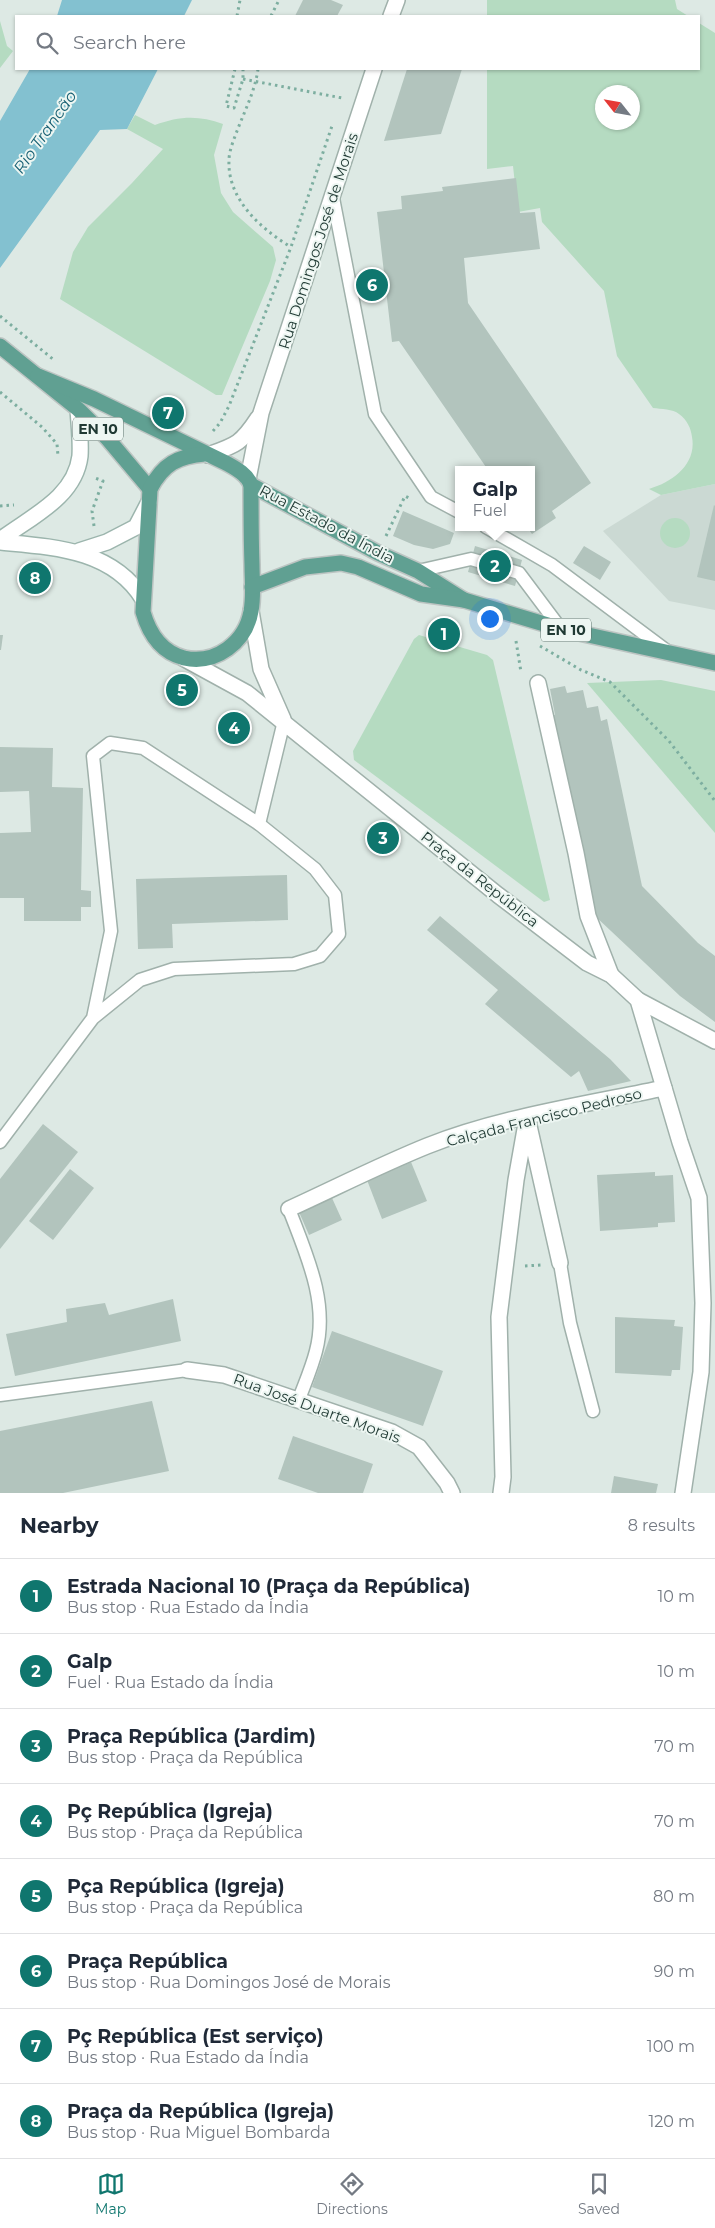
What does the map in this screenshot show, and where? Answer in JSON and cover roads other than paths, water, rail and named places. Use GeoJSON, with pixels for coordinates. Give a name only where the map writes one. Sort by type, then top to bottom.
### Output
{"type":"FeatureCollection","features":[{"type":"Feature","properties":{"kind":"main road","name":"EN 10"},"geometry":{"type":"LineString","coordinates":[[0,346],[78,410],[107,438],[150,496]]}},
{"type":"Feature","properties":{"kind":"main road","name":"Rua Estado da Índia"},"geometry":{"type":"LineString","coordinates":[[38,376],[94,400],[239,471],[250,482],[378,553],[418,571],[464,600]]}},
{"type":"Feature","properties":{"kind":"main road"},"geometry":{"type":"LineString","coordinates":[[143,605],[150,496],[157,477],[176,460],[186,455],[207,455]]}},
{"type":"Feature","properties":{"kind":"main road","name":"Praça da República"},"geometry":{"type":"LineString","coordinates":[[143,605],[148,628],[157,642],[168,651],[184,658],[198,659],[212,657],[231,647],[244,632],[251,611],[250,482]]}},
{"type":"Feature","properties":{"kind":"main road","name":"Rua Estado da Índia"},"geometry":{"type":"LineString","coordinates":[[252,587],[305,567],[341,563],[421,594],[464,600],[561,629],[715,663]]}},
{"type":"Feature","properties":{"kind":"street"},"geometry":{"type":"LineString","coordinates":[[391,15],[397,0]]}},
{"type":"Feature","properties":{"kind":"street","name":"Rua Domingos José de Morais"},"geometry":{"type":"LineString","coordinates":[[250,482],[261,413],[374,70]]}},
{"type":"Feature","properties":{"kind":"street"},"geometry":{"type":"LineString","coordinates":[[0,541],[49,506],[69,484],[77,470],[80,458],[81,442],[78,410]]}},
{"type":"Feature","properties":{"kind":"street","name":"Rua Domingos José de Morais"},"geometry":{"type":"LineString","coordinates":[[207,455],[234,446],[248,433],[261,413]]}},
{"type":"Feature","properties":{"kind":"street"},"geometry":{"type":"LineString","coordinates":[[79,551],[107,542],[136,527],[150,496]]}},
{"type":"Feature","properties":{"kind":"street"},"geometry":{"type":"LineString","coordinates":[[0,541],[79,551],[111,566],[121,573],[137,589],[143,605]]}},
{"type":"Feature","properties":{"kind":"street","name":"Praça da República"},"geometry":{"type":"LineString","coordinates":[[251,611],[261,669],[284,721]]}},
{"type":"Feature","properties":{"kind":"street","name":"Praça da República"},"geometry":{"type":"LineString","coordinates":[[184,658],[247,693],[498,895],[587,962],[610,974],[638,1000],[715,1041]]}},
{"type":"Feature","properties":{"kind":"street","name":"Praça da República"},"geometry":{"type":"LineString","coordinates":[[538,683],[588,916],[610,974]]}},
{"type":"Feature","properties":{"kind":"street"},"geometry":{"type":"LineString","coordinates":[[638,1000],[699,1198],[703,1303],[700,1372],[684,1493]]}},
{"type":"Feature","properties":{"kind":"street","name":"Calçada Francisco Pedroso"},"geometry":{"type":"LineString","coordinates":[[288,1209],[428,1146],[480,1129],[664,1088]]}},
{"type":"Feature","properties":{"kind":"street"},"geometry":{"type":"LineString","coordinates":[[526,1118],[560,1263]]}},
{"type":"Feature","properties":{"kind":"street"},"geometry":{"type":"LineString","coordinates":[[501,1493],[503,1477],[499,1317],[504,1268],[526,1118]]}},
{"type":"Feature","properties":{"kind":"street","name":"Rua José Duarte Morais"},"geometry":{"type":"LineString","coordinates":[[186,1370],[224,1375],[392,1432],[419,1447],[452,1493]]}},
{"type":"Feature","properties":{"kind":"lane"},"geometry":{"type":"LineString","coordinates":[[333,198],[375,414],[431,497],[455,510]]}},
{"type":"Feature","properties":{"kind":"lane"},"geometry":{"type":"LineString","coordinates":[[493,531],[552,564],[669,653]]}},
{"type":"Feature","properties":{"kind":"lane"},"geometry":{"type":"LineString","coordinates":[[418,571],[471,559],[518,572],[561,629]]}},
{"type":"Feature","properties":{"kind":"lane"},"geometry":{"type":"LineString","coordinates":[[259,824],[284,721]]}},
{"type":"Feature","properties":{"kind":"lane"},"geometry":{"type":"LineString","coordinates":[[0,1142],[93,1018],[140,980],[174,969],[294,964],[320,956],[339,934],[335,895],[315,869],[259,824],[143,748],[110,743],[93,756],[111,931],[93,1018]]}},
{"type":"Feature","properties":{"kind":"lane"},"geometry":{"type":"LineString","coordinates":[[288,1209],[308,1258],[321,1306],[317,1351],[299,1399]]}},
{"type":"Feature","properties":{"kind":"lane"},"geometry":{"type":"LineString","coordinates":[[560,1263],[570,1323],[593,1411]]}},
{"type":"Feature","properties":{"kind":"lane"},"geometry":{"type":"LineString","coordinates":[[0,1395],[186,1370]]}},
{"type":"Feature","properties":{"kind":"water"},"geometry":{"type":"Polygon","coordinates":[[[62,0],[192,0],[184,15],[57,15],[62,0]]]}},
{"type":"Feature","properties":{"kind":"water","name":"Rio Trancão"},"geometry":{"type":"Polygon","coordinates":[[[29,70],[157,70],[127,129],[100,130],[0,268],[0,121],[29,70]]]}},
{"type":"Feature","properties":{"kind":"place","name":"Praça República"},"geometry":{"type":"Point","coordinates":[372,285]}},
{"type":"Feature","properties":{"kind":"place","name":"Pç República (Est serviço)"},"geometry":{"type":"Point","coordinates":[168,413]}},
{"type":"Feature","properties":{"kind":"place","name":"Galp"},"geometry":{"type":"Point","coordinates":[495,566]}},
{"type":"Feature","properties":{"kind":"place","name":"Praça da República (Igreja)"},"geometry":{"type":"Point","coordinates":[35,578]}},
{"type":"Feature","properties":{"kind":"place","name":"Estrada Nacional 10 (Praça da República)"},"geometry":{"type":"Point","coordinates":[444,634]}},
{"type":"Feature","properties":{"kind":"place","name":"Pça República (Igreja)"},"geometry":{"type":"Point","coordinates":[182,690]}},
{"type":"Feature","properties":{"kind":"place","name":"Pç República (Igreja)"},"geometry":{"type":"Point","coordinates":[234,728]}},
{"type":"Feature","properties":{"kind":"place","name":"Praça República (Jardim)"},"geometry":{"type":"Point","coordinates":[383,838]}}]}
